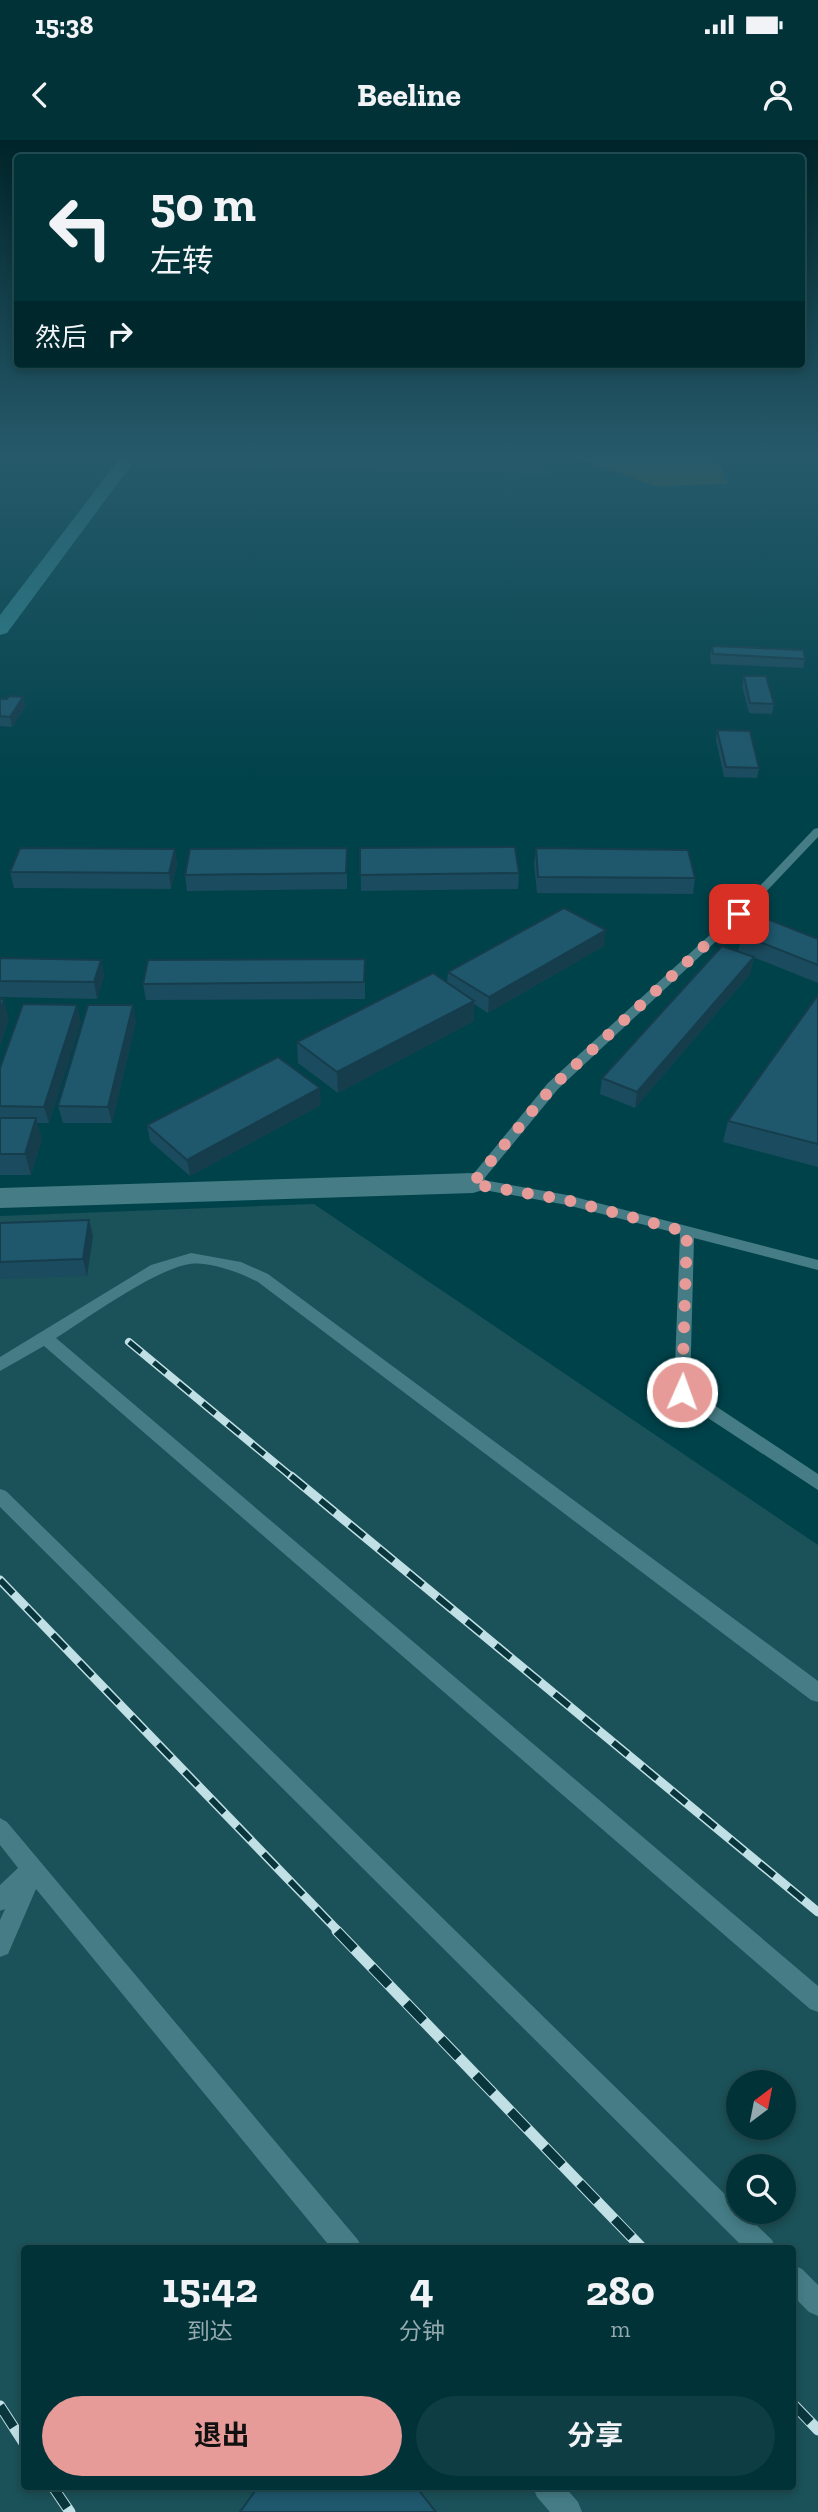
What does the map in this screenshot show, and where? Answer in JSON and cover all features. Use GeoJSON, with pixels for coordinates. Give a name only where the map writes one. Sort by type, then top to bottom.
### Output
{"type":"FeatureCollection","features":[{"type":"Feature","properties":{"kind":"main road"},"geometry":{"type":"LineString","coordinates":[[0,629],[49,564]]}},
{"type":"Feature","properties":{"kind":"street"},"geometry":{"type":"LineString","coordinates":[[0,1198],[472,1184]]}},
{"type":"Feature","properties":{"kind":"lane"},"geometry":{"type":"LineString","coordinates":[[472,1184],[553,1086],[739,914],[818,831]]}},
{"type":"Feature","properties":{"kind":"lane"},"geometry":{"type":"LineString","coordinates":[[472,1184],[567,1200],[818,1265]]}},
{"type":"Feature","properties":{"kind":"lane"},"geometry":{"type":"LineString","coordinates":[[687,1232],[682,1392],[818,1483]]}},
{"type":"Feature","properties":{"kind":"lane"},"geometry":{"type":"LineString","coordinates":[[0,1365],[156,1269],[191,1258],[242,1267],[263,1278],[818,1693]]}},
{"type":"Feature","properties":{"kind":"lane"},"geometry":{"type":"LineString","coordinates":[[44,1337],[818,2001]]}},
{"type":"Feature","properties":{"kind":"lane"},"geometry":{"type":"LineString","coordinates":[[0,1496],[759,2245]]}},
{"type":"Feature","properties":{"kind":"lane"},"geometry":{"type":"LineString","coordinates":[[0,1829],[346,2245]]}},
{"type":"Feature","properties":{"kind":"lane"},"geometry":{"type":"LineString","coordinates":[[0,1900],[33,1869]]}},
{"type":"Feature","properties":{"kind":"lane"},"geometry":{"type":"LineString","coordinates":[[0,1946],[33,1869]]}},
{"type":"Feature","properties":{"kind":"lane"},"geometry":{"type":"LineString","coordinates":[[796,2281],[818,2303]]}},
{"type":"Feature","properties":{"kind":"lane"},"geometry":{"type":"LineString","coordinates":[[550,2490],[568,2512]]}},
{"type":"Feature","properties":{"kind":"shaded area"},"geometry":{"type":"Polygon","coordinates":[[[314,1204],[818,1545],[818,2512],[0,2512],[0,1216],[314,1204]]]}},
{"type":"Feature","properties":{"kind":"building"},"geometry":{"type":"Polygon","coordinates":[[[712,646],[803,650],[805,659],[713,654],[712,646]]]}},
{"type":"Feature","properties":{"kind":"building"},"geometry":{"type":"Polygon","coordinates":[[[744,676],[766,676],[774,704],[750,703],[744,676]]]}},
{"type":"Feature","properties":{"kind":"building"},"geometry":{"type":"Polygon","coordinates":[[[9,696],[23,697],[10,717],[0,716],[0,699],[7,699],[9,696]]]}},
{"type":"Feature","properties":{"kind":"building"},"geometry":{"type":"Polygon","coordinates":[[[717,730],[750,731],[759,768],[726,767],[717,730]]]}},
{"type":"Feature","properties":{"kind":"building"},"geometry":{"type":"Polygon","coordinates":[[[515,847],[519,873],[360,875],[360,848],[515,847]]]}},
{"type":"Feature","properties":{"kind":"building"},"geometry":{"type":"Polygon","coordinates":[[[20,848],[175,849],[169,873],[10,872],[20,848]]]}},
{"type":"Feature","properties":{"kind":"building"},"geometry":{"type":"Polygon","coordinates":[[[347,848],[346,873],[185,875],[190,849],[347,848]]]}},
{"type":"Feature","properties":{"kind":"building"},"geometry":{"type":"Polygon","coordinates":[[[536,848],[688,850],[695,878],[538,877],[536,848]]]}},
{"type":"Feature","properties":{"kind":"building"},"geometry":{"type":"Polygon","coordinates":[[[564,908],[606,930],[489,997],[448,972],[564,908]]]}},
{"type":"Feature","properties":{"kind":"building"},"geometry":{"type":"Polygon","coordinates":[[[762,917],[818,939],[818,965],[742,935],[762,917]]]}},
{"type":"Feature","properties":{"kind":"building"},"geometry":{"type":"Polygon","coordinates":[[[722,946],[754,957],[637,1092],[602,1078],[722,946]]]}},
{"type":"Feature","properties":{"kind":"building"},"geometry":{"type":"Polygon","coordinates":[[[0,958],[101,960],[94,982],[0,981],[0,958]]]}},
{"type":"Feature","properties":{"kind":"building"},"geometry":{"type":"Polygon","coordinates":[[[365,959],[364,982],[143,984],[148,960],[365,959]]]}},
{"type":"Feature","properties":{"kind":"building"},"geometry":{"type":"Polygon","coordinates":[[[433,973],[474,1001],[337,1072],[297,1042],[433,973]]]}},
{"type":"Feature","properties":{"kind":"building"},"geometry":{"type":"Polygon","coordinates":[[[818,995],[818,1144],[728,1121],[818,995]]]}},
{"type":"Feature","properties":{"kind":"building"},"geometry":{"type":"Polygon","coordinates":[[[23,1004],[77,1005],[44,1107],[0,1106],[0,1068],[23,1004]]]}},
{"type":"Feature","properties":{"kind":"building"},"geometry":{"type":"Polygon","coordinates":[[[88,1005],[133,1005],[108,1107],[58,1106],[88,1005]]]}},
{"type":"Feature","properties":{"kind":"building"},"geometry":{"type":"Polygon","coordinates":[[[278,1057],[320,1088],[187,1160],[147,1125],[278,1057]]]}},
{"type":"Feature","properties":{"kind":"building"},"geometry":{"type":"Polygon","coordinates":[[[0,1118],[36,1118],[25,1154],[0,1154],[0,1118]]]}},
{"type":"Feature","properties":{"kind":"building"},"geometry":{"type":"Polygon","coordinates":[[[89,1220],[83,1259],[0,1262],[0,1223],[89,1220]]]}},
{"type":"Feature","properties":{"kind":"building"},"geometry":{"type":"Polygon","coordinates":[[[256,2490],[418,2490],[436,2512],[240,2512],[256,2490]]]}},
{"type":"Feature","properties":{"kind":"railway"},"geometry":{"type":"LineString","coordinates":[[129,1342],[293,1478]]}},
{"type":"Feature","properties":{"kind":"railway"},"geometry":{"type":"LineString","coordinates":[[291,1476],[818,1912]]}},
{"type":"Feature","properties":{"kind":"railway"},"geometry":{"type":"LineString","coordinates":[[0,1580],[339,1932]]}},
{"type":"Feature","properties":{"kind":"railway"},"geometry":{"type":"LineString","coordinates":[[337,1931],[639,2245]]}},
{"type":"Feature","properties":{"kind":"railway"},"geometry":{"type":"LineString","coordinates":[[0,2406],[21,2438]]}},
{"type":"Feature","properties":{"kind":"railway"},"geometry":{"type":"LineString","coordinates":[[796,2407],[818,2430]]}},
{"type":"Feature","properties":{"kind":"railway"},"geometry":{"type":"LineString","coordinates":[[55,2490],[70,2512]]}},
{"type":"Feature","properties":{"kind":"route"},"geometry":{"type":"LineString","coordinates":[[682,1392],[687,1232],[567,1200],[472,1184],[553,1086],[739,914]]}}]}
